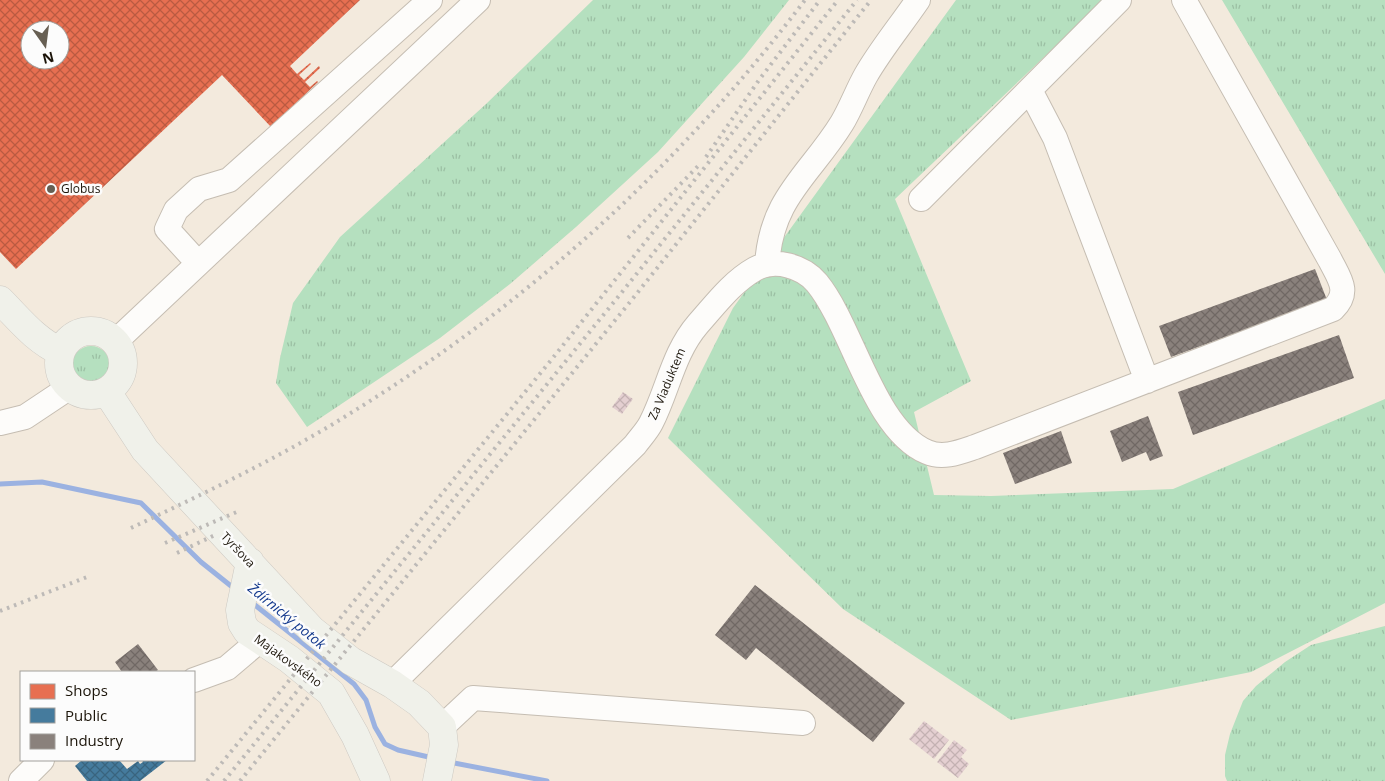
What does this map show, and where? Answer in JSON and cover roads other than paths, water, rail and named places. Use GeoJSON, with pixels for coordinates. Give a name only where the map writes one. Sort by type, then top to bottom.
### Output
{"type":"FeatureCollection","features":[{"type":"Feature","properties":{"kind":"main road"},"geometry":{"type":"LineString","coordinates":[[0,300],[45,344],[61,352]]}},
{"type":"Feature","properties":{"kind":"main road"},"geometry":{"type":"LineString","coordinates":[[96,331],[107,335],[115,342],[121,350],[124,360],[123,370],[119,380],[106,392],[97,395],[78,393],[63,380],[59,361],[61,352],[67,342],[75,335],[96,331]]}},
{"type":"Feature","properties":{"kind":"main road","name":"Tyršova"},"geometry":{"type":"LineString","coordinates":[[106,392],[145,450],[245,587],[312,630],[351,660],[392,684]]}},
{"type":"Feature","properties":{"kind":"main road","name":"Majakovského"},"geometry":{"type":"LineString","coordinates":[[245,587],[242,623],[247,630],[289,659],[331,693],[356,734],[376,781]]}},
{"type":"Feature","properties":{"kind":"main road"},"geometry":{"type":"LineString","coordinates":[[392,684],[419,703],[443,736],[437,778]]}},
{"type":"Feature","properties":{"kind":"street"},"geometry":{"type":"LineString","coordinates":[[198,263],[167,229],[176,210],[199,189],[229,180],[430,0]]}},
{"type":"Feature","properties":{"kind":"street"},"geometry":{"type":"LineString","coordinates":[[115,342],[478,0]]}},
{"type":"Feature","properties":{"kind":"street"},"geometry":{"type":"LineString","coordinates":[[918,0],[866,75],[842,123],[790,192],[779,211],[768,245],[767,265],[780,264],[792,266],[805,272],[817,283],[832,308],[875,394],[900,432],[927,452],[941,455],[975,447],[1333,309],[1339,303],[1343,293],[1342,283],[1184,0]]}},
{"type":"Feature","properties":{"kind":"street"},"geometry":{"type":"LineString","coordinates":[[921,199],[1119,0]]}},
{"type":"Feature","properties":{"kind":"street"},"geometry":{"type":"LineString","coordinates":[[1030,90],[1055,138],[1147,381]]}},
{"type":"Feature","properties":{"kind":"street","name":"Za Viaduktem"},"geometry":{"type":"LineString","coordinates":[[392,684],[635,445],[650,424],[673,364],[690,334],[725,293],[756,268],[767,265]]}},
{"type":"Feature","properties":{"kind":"street"},"geometry":{"type":"LineString","coordinates":[[0,423],[25,417],[70,388]]}},
{"type":"Feature","properties":{"kind":"street"},"geometry":{"type":"LineString","coordinates":[[195,680],[227,668],[260,640]]}},
{"type":"Feature","properties":{"kind":"street"},"geometry":{"type":"LineString","coordinates":[[443,736],[473,698],[803,723]]}},
{"type":"Feature","properties":{"kind":"street"},"geometry":{"type":"LineString","coordinates":[[21,781],[41,761]]}},
{"type":"Feature","properties":{"kind":"waterway","name":"Ždírnický potok"},"geometry":{"type":"LineString","coordinates":[[0,484],[42,482],[141,503],[201,562],[236,590]]}},
{"type":"Feature","properties":{"kind":"waterway","name":"Ždírnický potok"},"geometry":{"type":"LineString","coordinates":[[250,601],[354,684],[366,700],[375,727],[385,744],[398,750],[433,758]]}},
{"type":"Feature","properties":{"kind":"waterway","name":"Ždírnický potok"},"geometry":{"type":"LineString","coordinates":[[449,762],[547,781]]}},
{"type":"Feature","properties":{"kind":"railway"},"geometry":{"type":"LineString","coordinates":[[131,528],[244,473],[300,443],[400,381],[490,317],[575,248],[655,173],[737,85],[805,0]]}},
{"type":"Feature","properties":{"kind":"railway"},"geometry":{"type":"LineString","coordinates":[[706,157],[759,80],[820,0]]}},
{"type":"Feature","properties":{"kind":"railway"},"geometry":{"type":"LineString","coordinates":[[207,781],[552,359],[838,0]]}},
{"type":"Feature","properties":{"kind":"railway"},"geometry":{"type":"LineString","coordinates":[[224,781],[857,0]]}},
{"type":"Feature","properties":{"kind":"railway"},"geometry":{"type":"LineString","coordinates":[[240,781],[630,302],[871,0]]}},
{"type":"Feature","properties":{"kind":"railway"},"geometry":{"type":"LineString","coordinates":[[628,238],[700,164]]}},
{"type":"Feature","properties":{"kind":"railway"},"geometry":{"type":"LineString","coordinates":[[165,543],[239,511]]}},
{"type":"Feature","properties":{"kind":"railway"},"geometry":{"type":"LineString","coordinates":[[177,553],[215,535]]}},
{"type":"Feature","properties":{"kind":"railway"},"geometry":{"type":"LineString","coordinates":[[0,611],[87,577]]}},
{"type":"Feature","properties":{"kind":"place","name":"Globus"},"geometry":{"type":"Point","coordinates":[51,189]}}]}
